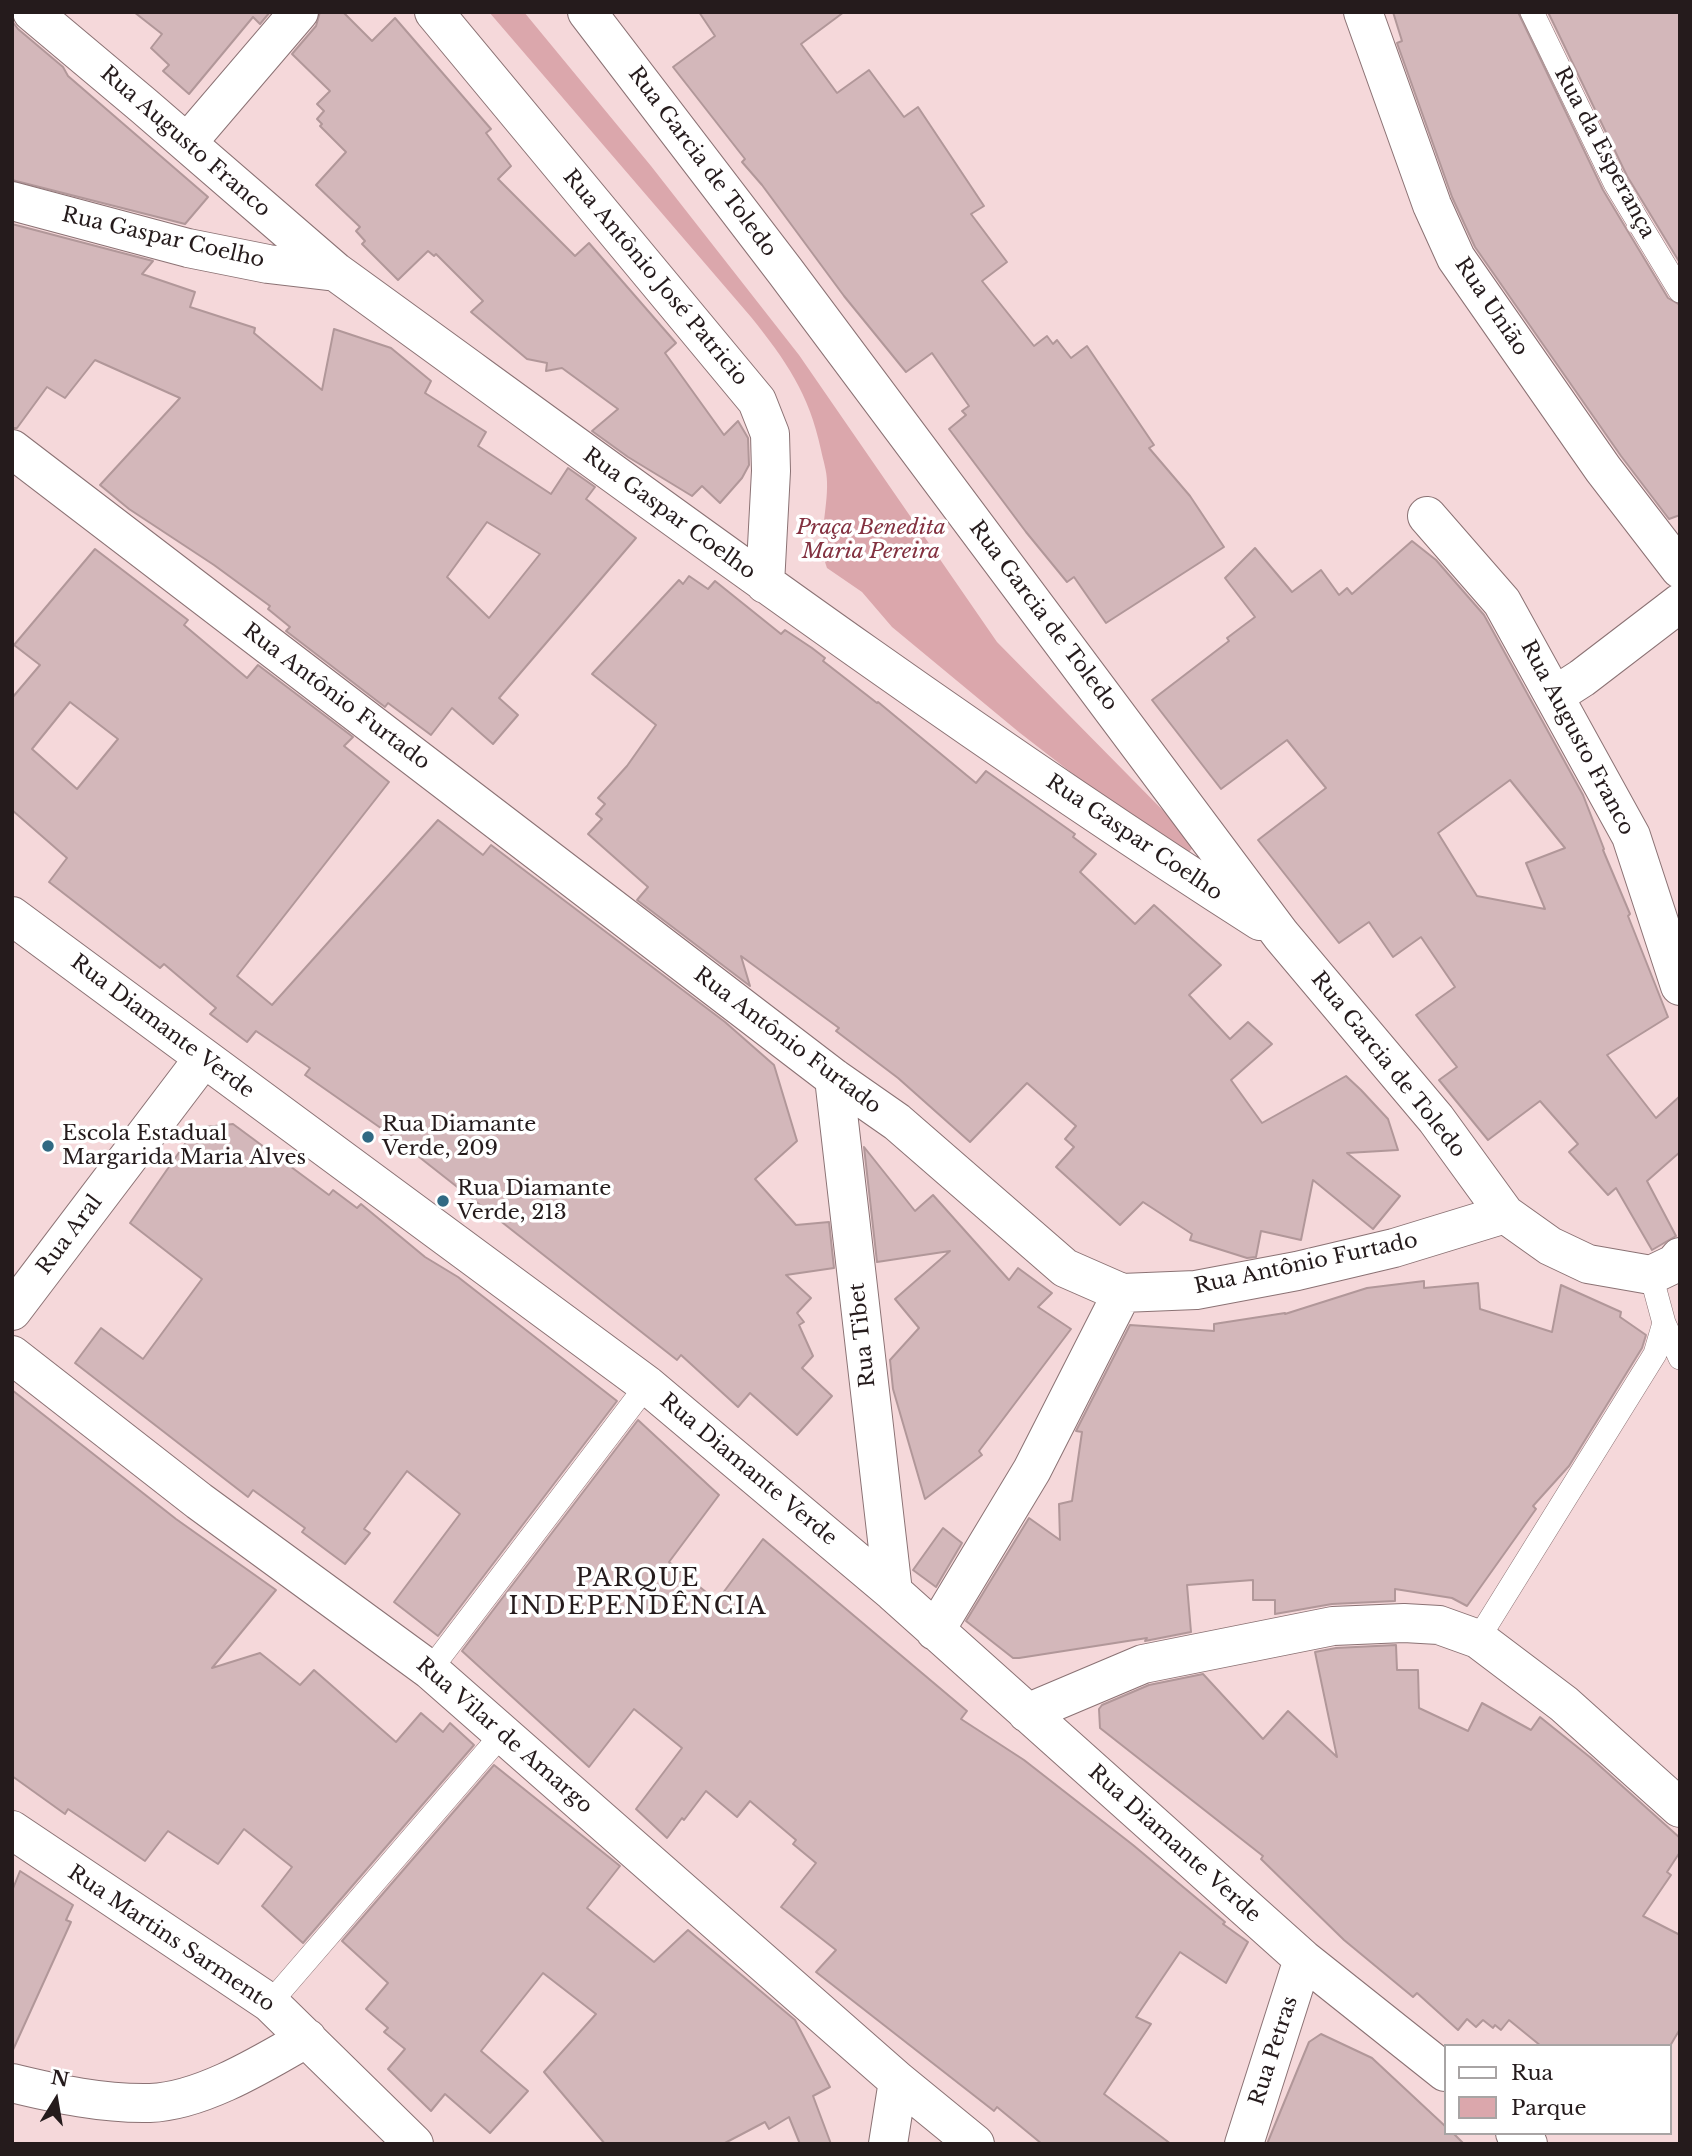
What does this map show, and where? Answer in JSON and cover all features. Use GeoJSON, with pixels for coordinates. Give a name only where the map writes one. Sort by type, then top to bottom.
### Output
{"type":"FeatureCollection","features":[{"type":"Feature","properties":{"kind":"street","name":"Rua Augusto Franco"},"geometry":{"type":"LineString","coordinates":[[32,12],[336,272]]}},
{"type":"Feature","properties":{"kind":"street"},"geometry":{"type":"LineString","coordinates":[[187,143],[299,12]]}},
{"type":"Feature","properties":{"kind":"street","name":"Rua Antônio José Patricio"},"geometry":{"type":"LineString","coordinates":[[434,12],[757,401],[770,434],[771,471],[765,584]]}},
{"type":"Feature","properties":{"kind":"street","name":"Rua Garcia de Toledo"},"geometry":{"type":"LineString","coordinates":[[587,12],[785,271],[1281,935],[1436,1119],[1505,1214]]}},
{"type":"Feature","properties":{"kind":"street","name":"Rua União"},"geometry":{"type":"LineString","coordinates":[[1363,12],[1432,205],[1457,258],[1603,469],[1680,569]]}},
{"type":"Feature","properties":{"kind":"street","name":"Rua Gaspar Coelho"},"geometry":{"type":"LineString","coordinates":[[12,201],[188,248],[268,264],[336,272],[765,584],[1142,846],[1281,935]]}},
{"type":"Feature","properties":{"kind":"street","name":"Rua Antônio Furtado"},"geometry":{"type":"LineString","coordinates":[[12,449],[834,1078],[897,1122],[1065,1268],[1122,1293],[1196,1290],[1297,1271],[1394,1248],[1505,1214]]}},
{"type":"Feature","properties":{"kind":"street","name":"Rua Augusto Franco"},"geometry":{"type":"LineString","coordinates":[[1427,516],[1502,602],[1631,836],[1680,986]]}},
{"type":"Feature","properties":{"kind":"street"},"geometry":{"type":"LineString","coordinates":[[1554,696],[1582,678],[1680,603]]}},
{"type":"Feature","properties":{"kind":"street","name":"Rua Diamante Verde"},"geometry":{"type":"LineString","coordinates":[[12,916],[647,1385],[892,1592],[1303,1959],[1444,2071]]}},
{"type":"Feature","properties":{"kind":"street","name":"Rua Aral"},"geometry":{"type":"LineString","coordinates":[[12,1311],[203,1059]]}},
{"type":"Feature","properties":{"kind":"street","name":"Rua Tibet"},"geometry":{"type":"LineString","coordinates":[[834,1078],[892,1592]]}},
{"type":"Feature","properties":{"kind":"street"},"geometry":{"type":"LineString","coordinates":[[1505,1214],[1550,1246],[1588,1264],[1665,1266]]}},
{"type":"Feature","properties":{"kind":"street"},"geometry":{"type":"LineString","coordinates":[[935,1631],[1032,1470],[1122,1293]]}},
{"type":"Feature","properties":{"kind":"street","name":"Rua Vilar de Amargo"},"geometry":{"type":"LineString","coordinates":[[12,1355],[199,1501],[430,1670],[898,2081],[975,2144]]}},
{"type":"Feature","properties":{"kind":"street"},"geometry":{"type":"LineString","coordinates":[[1027,1713],[1143,1664],[1333,1626],[1404,1623],[1439,1625],[1478,1639],[1564,1704],[1680,1808]]}},
{"type":"Feature","properties":{"kind":"street","name":"Rua Martins Sarmento"},"geometry":{"type":"LineString","coordinates":[[12,1830],[270,2003],[414,2144]]}},
{"type":"Feature","properties":{"kind":"street","name":"Rua Petras"},"geometry":{"type":"LineString","coordinates":[[1244,2144],[1303,1959]]}},
{"type":"Feature","properties":{"kind":"street"},"geometry":{"type":"LineString","coordinates":[[12,2083],[67,2096],[110,2102],[152,2103],[192,2094],[227,2082],[307,2038]]}},
{"type":"Feature","properties":{"kind":"street"},"geometry":{"type":"LineString","coordinates":[[888,2144],[898,2081]]}},
{"type":"Feature","properties":{"kind":"lane","name":"Rua da Esperança"},"geometry":{"type":"LineString","coordinates":[[1532,12],[1615,183],[1680,291]]}},
{"type":"Feature","properties":{"kind":"lane"},"geometry":{"type":"LineString","coordinates":[[1478,1639],[1655,1354],[1664,1323],[1665,1266]]}},
{"type":"Feature","properties":{"kind":"lane"},"geometry":{"type":"LineString","coordinates":[[1664,1323],[1680,1358]]}},
{"type":"Feature","properties":{"kind":"lane"},"geometry":{"type":"LineString","coordinates":[[430,1670],[647,1385]]}},
{"type":"Feature","properties":{"kind":"lane"},"geometry":{"type":"LineString","coordinates":[[270,2003],[503,1733]]}},
{"type":"Feature","properties":{"kind":"green space","name":"Praça Benedita Maria Pereira"},"geometry":{"type":"Polygon","coordinates":[[[489,12],[524,12],[651,166],[799,355],[997,642],[1196,844],[1183,859],[1020,733],[892,627],[862,592],[827,568],[823,547],[826,470],[810,411],[795,379],[751,317],[489,12]]]}},
{"type":"Feature","properties":{"kind":"building"},"geometry":{"type":"Polygon","coordinates":[[[134,12],[270,12],[260,24],[253,17],[189,94],[163,71],[169,65],[151,48],[162,34],[134,12]]]}},
{"type":"Feature","properties":{"kind":"building"},"geometry":{"type":"Polygon","coordinates":[[[320,12],[343,12],[372,41],[395,18],[491,129],[486,133],[511,166],[498,179],[575,256],[589,243],[676,343],[665,353],[724,435],[738,421],[748,438],[749,465],[742,478],[720,503],[702,486],[692,496],[628,457],[592,431],[618,409],[562,368],[546,371],[547,363],[527,359],[471,312],[483,301],[436,254],[434,256],[428,251],[398,280],[362,244],[365,241],[356,231],[360,227],[316,185],[346,152],[320,126],[322,124],[317,119],[324,111],[317,104],[330,91],[292,54],[316,26],[320,12]]]}},
{"type":"Feature","properties":{"kind":"building"},"geometry":{"type":"Polygon","coordinates":[[[699,12],[844,12],[801,44],[837,93],[869,70],[904,117],[918,107],[984,206],[971,214],[1007,262],[982,281],[1034,346],[1047,336],[1053,344],[1057,340],[1071,358],[1087,346],[1154,445],[1149,448],[1190,496],[1224,547],[1106,623],[1074,577],[1067,582],[1026,532],[949,429],[966,415],[962,411],[969,406],[932,353],[906,372],[844,296],[742,162],[745,159],[673,67],[715,36],[699,12]]]}},
{"type":"Feature","properties":{"kind":"building"},"geometry":{"type":"Polygon","coordinates":[[[1393,12],[1518,12],[1603,190],[1668,298],[1680,305],[1680,515],[1669,519],[1621,456],[1475,247],[1452,197],[1397,43],[1402,41],[1393,12]]]}},
{"type":"Feature","properties":{"kind":"building"},"geometry":{"type":"Polygon","coordinates":[[[1548,12],[1680,12],[1680,263],[1627,176],[1548,12]]]}},
{"type":"Feature","properties":{"kind":"building"},"geometry":{"type":"Polygon","coordinates":[[[12,21],[63,67],[68,76],[208,197],[185,224],[12,180],[12,21]]]}},
{"type":"Feature","properties":{"kind":"building"},"geometry":{"type":"Polygon","coordinates":[[[12,224],[153,261],[142,274],[195,292],[190,307],[255,328],[254,333],[322,390],[334,329],[391,348],[431,381],[425,393],[486,432],[478,446],[551,494],[568,468],[595,487],[586,499],[636,538],[499,698],[518,715],[493,744],[452,708],[431,735],[388,703],[385,707],[286,631],[290,627],[268,609],[270,606],[129,509],[100,485],[180,398],[95,360],[65,398],[47,387],[17,428],[12,428],[12,224]],[[487,522],[447,577],[489,618],[540,554],[487,522]]]}},
{"type":"Feature","properties":{"kind":"building"},"geometry":{"type":"Polygon","coordinates":[[[1412,541],[1436,560],[1484,615],[1583,795],[1668,1017],[1607,1055],[1656,1118],[1680,1096],[1680,1152],[1647,1181],[1676,1236],[1652,1250],[1616,1188],[1608,1195],[1569,1152],[1578,1144],[1540,1101],[1488,1140],[1439,1080],[1457,1067],[1416,1015],[1455,987],[1421,937],[1393,957],[1369,922],[1339,943],[1258,840],[1326,788],[1287,740],[1221,789],[1152,700],[1229,641],[1227,638],[1255,617],[1225,578],[1255,548],[1292,592],[1321,570],[1339,595],[1347,588],[1352,594],[1412,541]],[[1510,780],[1438,833],[1477,896],[1545,909],[1526,863],[1565,848],[1510,780]]]}},
{"type":"Feature","properties":{"kind":"building"},"geometry":{"type":"Polygon","coordinates":[[[95,549],[188,620],[184,625],[247,678],[258,665],[353,737],[344,746],[389,782],[237,976],[272,1005],[438,820],[483,855],[491,845],[725,1022],[774,1065],[797,1141],[755,1179],[796,1225],[829,1222],[834,1268],[786,1275],[811,1298],[797,1313],[804,1322],[799,1325],[813,1356],[802,1368],[832,1396],[797,1435],[750,1393],[738,1407],[681,1355],[677,1360],[395,1138],[305,1075],[310,1068],[256,1031],[247,1042],[210,1014],[216,1008],[164,964],[160,968],[49,882],[67,858],[12,810],[12,698],[40,665],[14,645],[95,549]],[[70,702],[32,749],[77,789],[118,739],[70,702]]]}},
{"type":"Feature","properties":{"kind":"building"},"geometry":{"type":"Polygon","coordinates":[[[689,576],[708,589],[715,581],[781,634],[785,630],[812,648],[825,658],[823,661],[878,702],[976,783],[986,771],[1075,834],[1073,837],[1096,854],[1080,872],[1135,924],[1154,905],[1221,965],[1189,995],[1230,1039],[1248,1022],[1272,1044],[1231,1080],[1262,1123],[1346,1076],[1361,1090],[1388,1119],[1398,1150],[1347,1153],[1400,1196],[1373,1229],[1313,1180],[1301,1240],[1261,1231],[1256,1257],[1247,1258],[1190,1240],[1192,1234],[1143,1202],[1120,1225],[1056,1167],[1074,1147],[1065,1139],[1076,1126],[1027,1083],[970,1142],[898,1078],[836,1031],[839,1028],[741,956],[750,986],[637,900],[648,887],[588,834],[602,819],[596,814],[605,804],[598,798],[627,766],[656,725],[592,674],[679,580],[683,584],[689,576]]]}},
{"type":"Feature","properties":{"kind":"building"},"geometry":{"type":"Polygon","coordinates":[[[233,1124],[329,1195],[333,1190],[357,1208],[361,1204],[425,1257],[458,1277],[617,1401],[438,1636],[394,1602],[460,1514],[407,1471],[364,1529],[370,1533],[345,1564],[302,1532],[305,1528],[253,1490],[248,1497],[75,1363],[101,1328],[143,1359],[202,1279],[130,1223],[196,1128],[233,1124]]]}},
{"type":"Feature","properties":{"kind":"building"},"geometry":{"type":"Polygon","coordinates":[[[864,1147],[915,1211],[933,1195],[1009,1280],[1018,1268],[1052,1293],[1038,1307],[1071,1329],[979,1451],[982,1455],[925,1499],[893,1389],[890,1360],[919,1328],[895,1299],[950,1251],[877,1262],[864,1147]]]}},
{"type":"Feature","properties":{"kind":"building"},"geometry":{"type":"Polygon","coordinates":[[[1424,1281],[1424,1288],[1478,1283],[1480,1309],[1552,1332],[1561,1285],[1621,1312],[1620,1317],[1646,1335],[1642,1348],[1569,1466],[1533,1506],[1536,1509],[1467,1606],[1452,1598],[1395,1589],[1395,1601],[1332,1604],[1275,1614],[1275,1600],[1253,1600],[1253,1580],[1187,1585],[1191,1632],[1019,1658],[1013,1658],[966,1621],[1029,1518],[1060,1540],[1059,1504],[1072,1501],[1082,1432],[1076,1431],[1130,1325],[1214,1331],[1214,1324],[1285,1314],[1367,1288],[1424,1281]]]}},
{"type":"Feature","properties":{"kind":"building"},"geometry":{"type":"Polygon","coordinates":[[[12,1390],[176,1519],[276,1590],[212,1668],[260,1653],[300,1685],[314,1670],[396,1742],[421,1713],[443,1732],[450,1723],[474,1745],[303,1943],[262,1906],[292,1867],[244,1829],[218,1864],[168,1831],[145,1861],[68,1809],[65,1814],[12,1776],[12,1390]]]}},
{"type":"Feature","properties":{"kind":"building"},"geometry":{"type":"Polygon","coordinates":[[[638,1420],[719,1495],[669,1562],[717,1601],[763,1539],[967,1711],[961,1719],[1024,1760],[1133,1845],[1225,1922],[1223,1924],[1248,1942],[1226,1983],[1180,1952],[1136,2017],[1151,2024],[1104,2094],[1171,2144],[1042,2144],[997,2107],[994,2111],[816,1972],[836,1950],[781,1907],[816,1863],[793,1844],[796,1840],[750,1801],[737,1817],[706,1791],[667,1838],[636,1809],[682,1748],[634,1709],[589,1767],[462,1651],[638,1420]]]}},
{"type":"Feature","properties":{"kind":"building"},"geometry":{"type":"Polygon","coordinates":[[[943,1528],[962,1543],[936,1587],[913,1570],[943,1528]]]}},
{"type":"Feature","properties":{"kind":"building"},"geometry":{"type":"Polygon","coordinates":[[[1396,1645],[1397,1670],[1418,1670],[1419,1708],[1468,1731],[1482,1703],[1531,1730],[1540,1717],[1591,1758],[1680,1838],[1680,1852],[1667,1872],[1671,1875],[1643,1916],[1680,1935],[1680,2029],[1671,2044],[1539,2044],[1509,2020],[1501,2030],[1495,2025],[1493,2028],[1483,2020],[1476,2027],[1467,2019],[1458,2030],[1417,1993],[1413,1997],[1344,1940],[1261,1859],[1263,1856],[1100,1728],[1099,1709],[1102,1705],[1149,1685],[1203,1674],[1263,1739],[1288,1711],[1337,1757],[1315,1652],[1336,1648],[1396,1645]]]}},
{"type":"Feature","properties":{"kind":"building"},"geometry":{"type":"Polygon","coordinates":[[[494,1765],[620,1866],[587,1908],[654,1962],[688,1930],[795,2020],[830,2087],[813,2096],[831,2144],[800,2144],[789,2117],[769,2129],[765,2122],[723,2144],[605,2144],[544,2072],[596,2014],[543,1973],[481,2051],[528,2091],[490,2133],[445,2094],[431,2111],[388,2069],[405,2049],[384,2032],[388,2028],[366,2009],[388,1983],[342,1941],[494,1765]]]}},
{"type":"Feature","properties":{"kind":"building"},"geometry":{"type":"Polygon","coordinates":[[[20,1871],[73,1905],[66,1920],[71,1922],[12,2052],[12,1891],[20,1871]]]}},
{"type":"Feature","properties":{"kind":"building"},"geometry":{"type":"Polygon","coordinates":[[[1321,2034],[1372,2058],[1444,2125],[1444,2135],[1455,2135],[1464,2144],[1267,2144],[1309,2042],[1321,2034]]]}},
{"type":"Feature","properties":{"kind":"place","name":"Rua Diamante Verde, 209"},"geometry":{"type":"Point","coordinates":[368,1137]}},
{"type":"Feature","properties":{"kind":"place","name":"Escola Estadual Margarida Maria Alves"},"geometry":{"type":"Point","coordinates":[48,1146]}},
{"type":"Feature","properties":{"kind":"place","name":"Rua Diamante Verde, 213"},"geometry":{"type":"Point","coordinates":[443,1201]}},
{"type":"Feature","properties":{"kind":"district","name":"PARQUE INDEPENDÊNCIA"},"geometry":{"type":"Point","coordinates":[638,1593]}}]}
